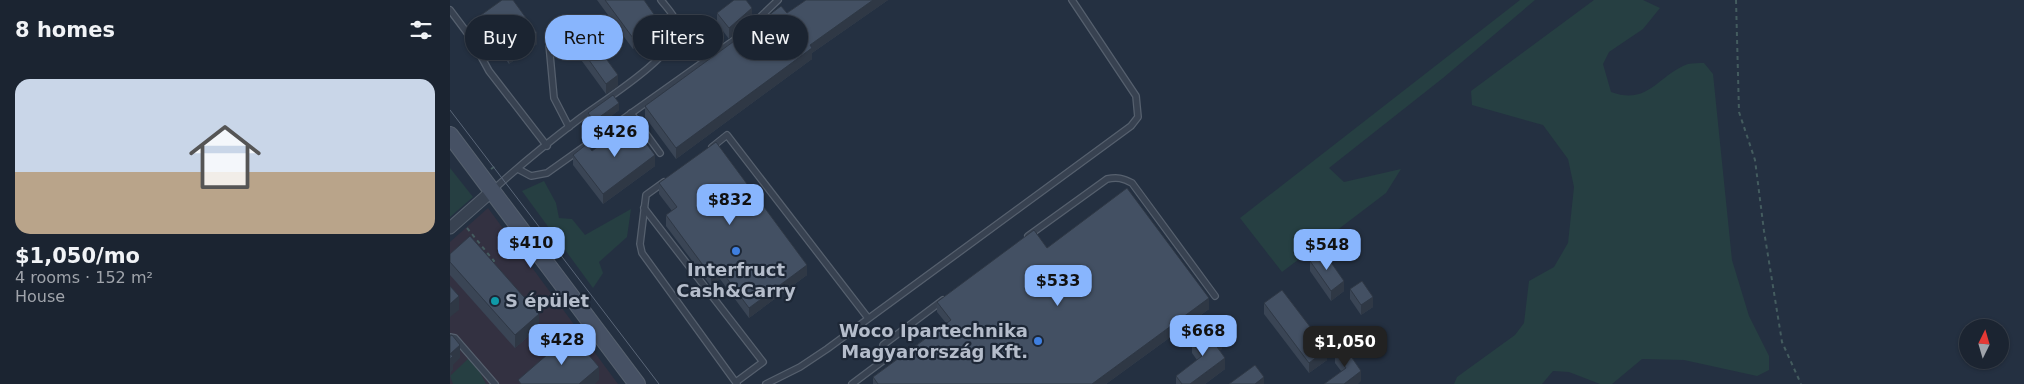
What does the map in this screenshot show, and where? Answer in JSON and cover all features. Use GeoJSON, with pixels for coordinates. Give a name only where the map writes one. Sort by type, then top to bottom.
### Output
{"type":"FeatureCollection","features":[{"type":"Feature","properties":{"kind":"street"},"geometry":{"type":"LineString","coordinates":[[450,135],[637,384]]}},
{"type":"Feature","properties":{"kind":"street"},"geometry":{"type":"LineString","coordinates":[[450,228],[492,191]]}},
{"type":"Feature","properties":{"kind":"lane"},"geometry":{"type":"LineString","coordinates":[[492,191],[569,127],[637,79],[668,45],[677,30],[673,15],[661,0]]}},
{"type":"Feature","properties":{"kind":"lane"},"geometry":{"type":"LineString","coordinates":[[518,170],[531,176],[547,173],[739,38],[778,0]]}},
{"type":"Feature","properties":{"kind":"lane"},"geometry":{"type":"LineString","coordinates":[[766,384],[800,367],[1131,126],[1138,117],[1136,96],[1072,0]]}},
{"type":"Feature","properties":{"kind":"lane"},"geometry":{"type":"LineString","coordinates":[[450,10],[470,38],[489,71],[546,146]]}},
{"type":"Feature","properties":{"kind":"lane"},"geometry":{"type":"LineString","coordinates":[[550,60],[554,98],[569,127]]}},
{"type":"Feature","properties":{"kind":"lane"},"geometry":{"type":"LineString","coordinates":[[631,113],[660,153]]}},
{"type":"Feature","properties":{"kind":"lane"},"geometry":{"type":"LineString","coordinates":[[705,151],[727,135],[868,318]]}},
{"type":"Feature","properties":{"kind":"lane"},"geometry":{"type":"LineString","coordinates":[[1021,242],[1107,179],[1116,177],[1125,179],[1132,183],[1215,296]]}},
{"type":"Feature","properties":{"kind":"lane"},"geometry":{"type":"LineString","coordinates":[[644,208],[763,362],[736,383],[642,253],[640,244],[644,208],[646,195],[668,179]]}},
{"type":"Feature","properties":{"kind":"lane"},"geometry":{"type":"LineString","coordinates":[[852,384],[888,357],[883,350],[883,345],[953,293]]}},
{"type":"Feature","properties":{"kind":"lane"},"geometry":{"type":"LineString","coordinates":[[450,338],[455,338],[495,384]]}},
{"type":"Feature","properties":{"kind":"path"},"geometry":{"type":"LineString","coordinates":[[1736,0],[1739,112],[1756,160],[1764,232],[1782,342],[1801,384]]}},
{"type":"Feature","properties":{"kind":"path"},"geometry":{"type":"LineString","coordinates":[[466,227],[494,261],[485,267]]}},
{"type":"Feature","properties":{"kind":"shaded area"},"geometry":{"type":"Polygon","coordinates":[[[488,208],[618,384],[450,384],[450,242],[488,208]]]}},
{"type":"Feature","properties":{"kind":"green space"},"geometry":{"type":"Polygon","coordinates":[[[1520,0],[1535,0],[1443,78],[1329,168],[1344,182],[1401,169],[1386,193],[1282,272],[1240,218],[1520,0]]]}},
{"type":"Feature","properties":{"kind":"green space"},"geometry":{"type":"Polygon","coordinates":[[[1594,0],[1643,0],[1660,8],[1643,29],[1609,52],[1603,64],[1611,92],[1634,95],[1644,92],[1688,64],[1704,63],[1713,74],[1732,260],[1749,316],[1769,356],[1769,370],[1757,376],[1684,360],[1642,359],[1612,384],[1600,384],[1569,372],[1553,371],[1542,384],[1454,384],[1457,377],[1515,335],[1524,323],[1529,281],[1554,267],[1568,243],[1574,187],[1568,159],[1543,125],[1472,105],[1471,91],[1594,0]]]}},
{"type":"Feature","properties":{"kind":"green space"},"geometry":{"type":"Polygon","coordinates":[[[450,168],[473,197],[450,217],[450,168]]]}},
{"type":"Feature","properties":{"kind":"green space"},"geometry":{"type":"Polygon","coordinates":[[[544,181],[556,203],[559,218],[572,219],[585,235],[631,209],[627,237],[599,262],[603,273],[593,288],[522,191],[544,181]]]}},
{"type":"Feature","properties":{"kind":"green space"},"geometry":{"type":"Polygon","coordinates":[[[469,358],[478,368],[486,384],[453,384],[450,376],[469,358]]]}},
{"type":"Feature","properties":{"kind":"building"},"geometry":{"type":"Polygon","coordinates":[[[502,0],[513,0],[524,15],[481,15],[502,0]]]}},
{"type":"Feature","properties":{"kind":"building"},"geometry":{"type":"Polygon","coordinates":[[[605,0],[644,0],[654,15],[633,15],[633,38],[623,24],[623,15],[616,15],[605,0]]]}},
{"type":"Feature","properties":{"kind":"building"},"geometry":{"type":"Polygon","coordinates":[[[734,0],[746,0],[752,8],[744,15],[733,15],[733,25],[729,28],[723,20],[723,15],[717,13],[734,0]]]}},
{"type":"Feature","properties":{"kind":"building"},"geometry":{"type":"Polygon","coordinates":[[[806,0],[873,0],[810,45],[812,48],[808,51],[808,15],[769,15],[781,6],[787,13],[806,0]]]}},
{"type":"Feature","properties":{"kind":"building"},"geometry":{"type":"Polygon","coordinates":[[[733,42],[733,60],[796,60],[676,148],[645,106],[708,60],[723,60],[723,49],[733,42]]]}},
{"type":"Feature","properties":{"kind":"building"},"geometry":{"type":"Polygon","coordinates":[[[589,60],[607,60],[618,75],[606,84],[589,60]]]}},
{"type":"Feature","properties":{"kind":"building"},"geometry":{"type":"Polygon","coordinates":[[[613,95],[619,103],[594,121],[588,113],[613,95]]]}},
{"type":"Feature","properties":{"kind":"building"},"geometry":{"type":"Polygon","coordinates":[[[630,123],[655,155],[603,194],[573,155],[587,144],[592,151],[630,123]]]}},
{"type":"Feature","properties":{"kind":"building","name":"Interfruct Cash&Carry"},"geometry":{"type":"Polygon","coordinates":[[[716,142],[807,265],[749,308],[720,269],[711,276],[666,215],[677,207],[659,183],[716,142]]]}},
{"type":"Feature","properties":{"kind":"building"},"geometry":{"type":"Polygon","coordinates":[[[1127,188],[1209,298],[1092,384],[878,384],[873,377],[951,320],[937,302],[1034,230],[1047,248],[1127,188]]]}},
{"type":"Feature","properties":{"kind":"building","name":"S épület"},"geometry":{"type":"Polygon","coordinates":[[[470,236],[539,314],[515,335],[450,262],[450,254],[470,236]]]}},
{"type":"Feature","properties":{"kind":"building"},"geometry":{"type":"Polygon","coordinates":[[[1323,251],[1344,281],[1331,291],[1310,261],[1323,251]]]}},
{"type":"Feature","properties":{"kind":"building"},"geometry":{"type":"Polygon","coordinates":[[[1362,281],[1373,297],[1361,305],[1350,289],[1362,281]]]}},
{"type":"Feature","properties":{"kind":"building"},"geometry":{"type":"Polygon","coordinates":[[[450,286],[459,296],[450,304],[450,286]]]}},
{"type":"Feature","properties":{"kind":"building"},"geometry":{"type":"Polygon","coordinates":[[[1282,290],[1327,349],[1309,363],[1264,303],[1282,290]]]}},
{"type":"Feature","properties":{"kind":"building"},"geometry":{"type":"Polygon","coordinates":[[[1214,327],[1222,338],[1215,344],[1225,358],[1190,384],[1182,384],[1176,376],[1202,356],[1192,343],[1214,327]]]}},
{"type":"Feature","properties":{"kind":"building"},"geometry":{"type":"Polygon","coordinates":[[[571,334],[599,367],[579,384],[521,384],[518,380],[571,334]]]}},
{"type":"Feature","properties":{"kind":"building"},"geometry":{"type":"Polygon","coordinates":[[[452,335],[460,345],[450,354],[450,336],[452,335]]]}},
{"type":"Feature","properties":{"kind":"building"},"geometry":{"type":"Polygon","coordinates":[[[1344,346],[1361,371],[1344,384],[1324,384],[1346,368],[1335,352],[1344,346]]]}},
{"type":"Feature","properties":{"kind":"building"},"geometry":{"type":"Polygon","coordinates":[[[1255,365],[1264,377],[1255,384],[1229,384],[1255,365]]]}},
{"type":"Feature","properties":{"kind":"tram line"},"geometry":{"type":"LineString","coordinates":[[450,110],[659,384]]}},
{"type":"Feature","properties":{"kind":"place","name":"Interfruct Cash&Carry"},"geometry":{"type":"Point","coordinates":[736,251]}},
{"type":"Feature","properties":{"kind":"place","name":"S épület"},"geometry":{"type":"Point","coordinates":[495,301]}},
{"type":"Feature","properties":{"kind":"place","name":"Woco Ipartechnika Magyarország Kft."},"geometry":{"type":"Point","coordinates":[1038,341]}}]}
